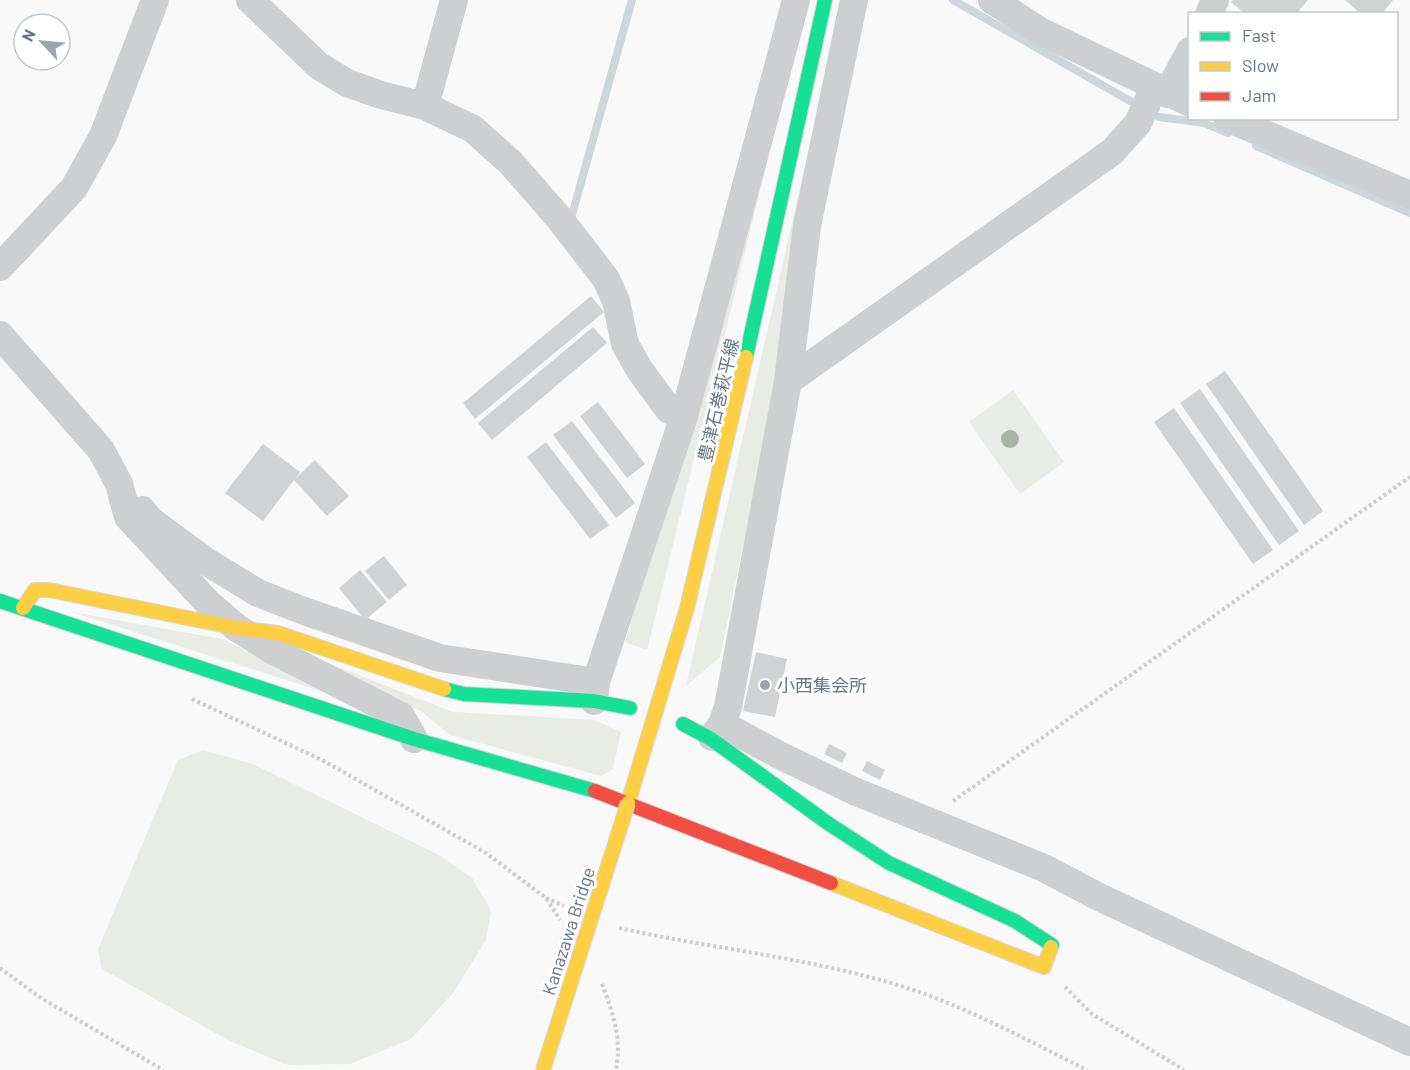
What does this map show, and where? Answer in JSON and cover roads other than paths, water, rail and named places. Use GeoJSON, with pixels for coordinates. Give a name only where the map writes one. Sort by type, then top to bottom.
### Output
{"type":"FeatureCollection","features":[{"type":"Feature","properties":{"kind":"street"},"geometry":{"type":"LineString","coordinates":[[0,267],[74,188],[103,136],[155,0]]}},
{"type":"Feature","properties":{"kind":"street"},"geometry":{"type":"LineString","coordinates":[[250,0],[319,66],[347,83],[381,95],[425,106],[473,129],[510,164],[559,219],[606,279],[616,301],[625,344],[639,369],[669,410],[684,416]]}},
{"type":"Feature","properties":{"kind":"street"},"geometry":{"type":"LineString","coordinates":[[425,106],[454,0]]}},
{"type":"Feature","properties":{"kind":"street"},"geometry":{"type":"LineString","coordinates":[[595,692],[684,416],[796,0]]}},
{"type":"Feature","properties":{"kind":"street","name":"豊津石巻萩平線"},"geometry":{"type":"LineString","coordinates":[[628,803],[687,608],[726,445],[825,0]]}},
{"type":"Feature","properties":{"kind":"street"},"geometry":{"type":"LineString","coordinates":[[717,731],[728,707],[788,381],[807,226],[854,0]]}},
{"type":"Feature","properties":{"kind":"street"},"geometry":{"type":"LineString","coordinates":[[992,0],[1040,31],[1170,95]]}},
{"type":"Feature","properties":{"kind":"street"},"geometry":{"type":"LineString","coordinates":[[788,381],[802,374],[1112,152],[1138,123],[1170,95],[1188,55]]}},
{"type":"Feature","properties":{"kind":"street"},"geometry":{"type":"LineString","coordinates":[[1232,120],[1410,195]]}},
{"type":"Feature","properties":{"kind":"street"},"geometry":{"type":"LineString","coordinates":[[0,335],[101,450],[119,484],[128,517],[185,580],[237,628],[274,651],[402,716],[414,739]]}},
{"type":"Feature","properties":{"kind":"street"},"geometry":{"type":"LineString","coordinates":[[119,484],[150,520],[207,562],[258,593],[440,658],[595,692],[630,708]]}},
{"type":"Feature","properties":{"kind":"street"},"geometry":{"type":"LineString","coordinates":[[22,608],[35,590],[49,590],[237,628],[278,633],[419,682],[464,694],[595,692]]}},
{"type":"Feature","properties":{"kind":"street"},"geometry":{"type":"LineString","coordinates":[[0,601],[414,739],[608,795],[1044,967],[1053,945],[1015,921],[889,863],[829,824],[717,731]]}},
{"type":"Feature","properties":{"kind":"street"},"geometry":{"type":"LineString","coordinates":[[683,724],[717,731],[779,755],[854,791],[1044,868],[1099,897],[1410,1042]]}},
{"type":"Feature","properties":{"kind":"street","name":"Kanazawa Bridge"},"geometry":{"type":"LineString","coordinates":[[543,1070],[628,803]]}},
{"type":"Feature","properties":{"kind":"waterway"},"geometry":{"type":"LineString","coordinates":[[570,222],[632,0]]}},
{"type":"Feature","properties":{"kind":"waterway"},"geometry":{"type":"LineString","coordinates":[[953,0],[1130,101]]}},
{"type":"Feature","properties":{"kind":"waterway"},"geometry":{"type":"LineString","coordinates":[[1159,117],[1204,123],[1228,133]]}},
{"type":"Feature","properties":{"kind":"waterway"},"geometry":{"type":"LineString","coordinates":[[1256,146],[1410,213]]}},
{"type":"Feature","properties":{"kind":"place","name":"小西集会所"},"geometry":{"type":"Point","coordinates":[765,685]}}]}
